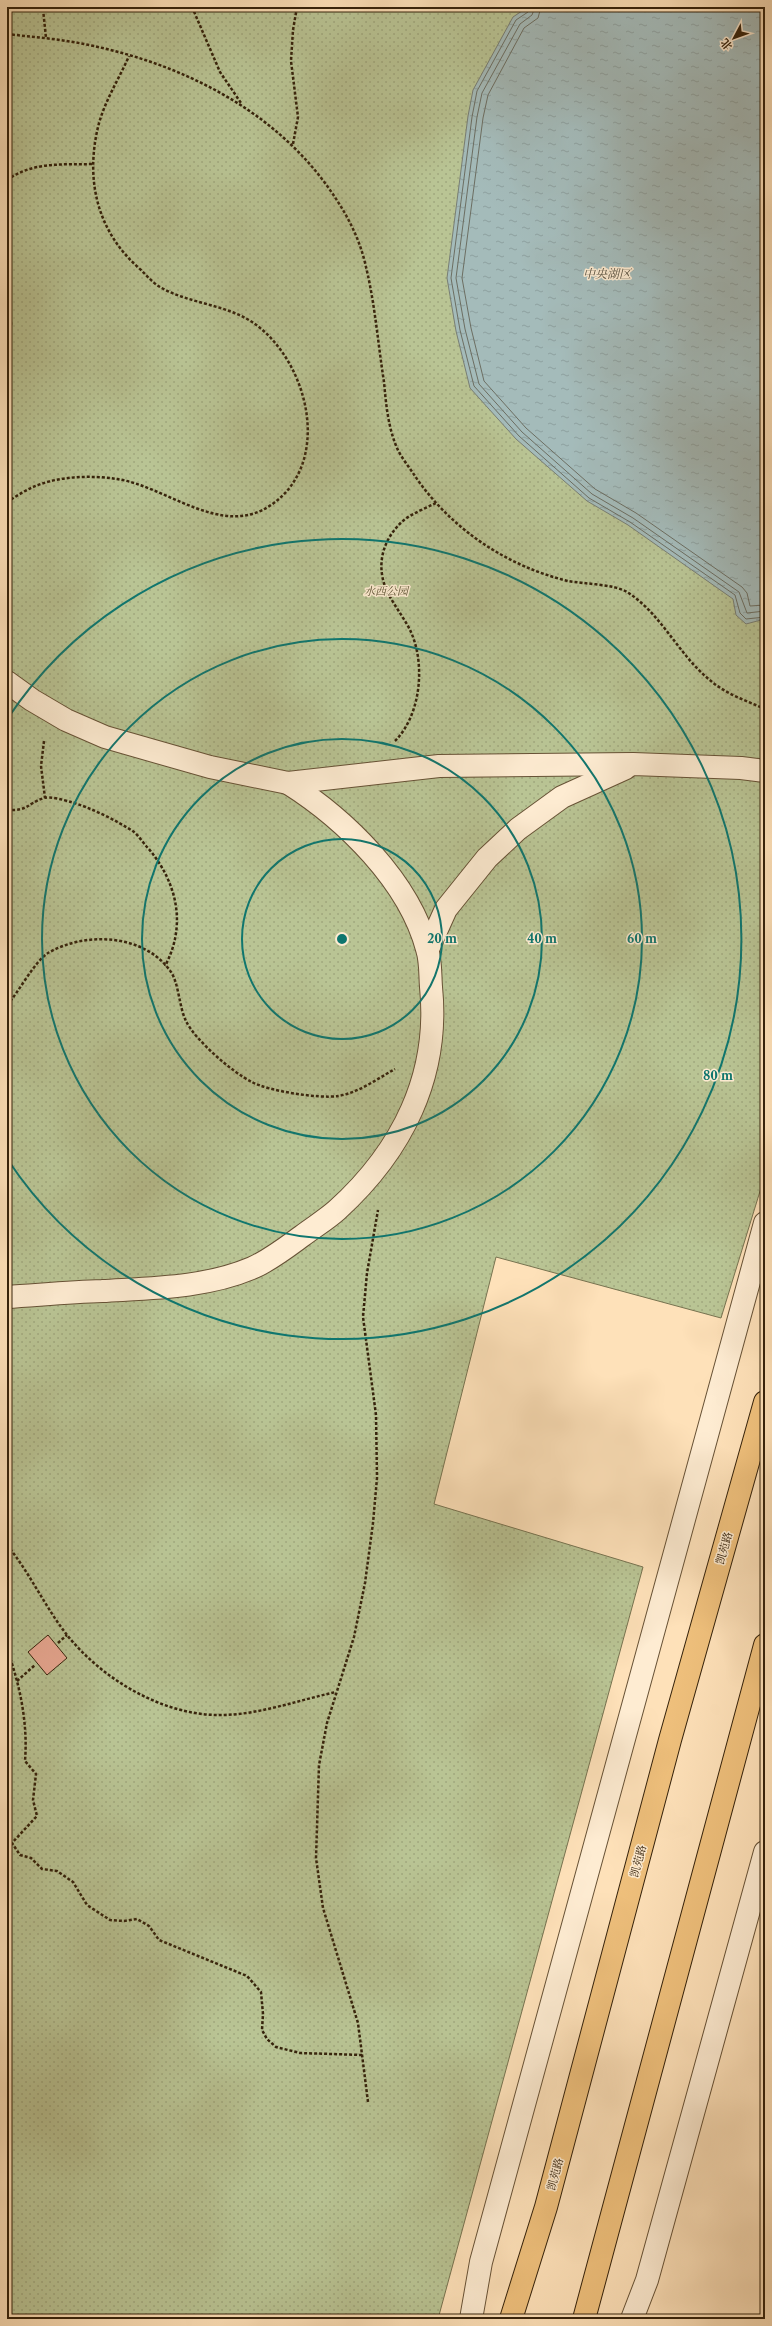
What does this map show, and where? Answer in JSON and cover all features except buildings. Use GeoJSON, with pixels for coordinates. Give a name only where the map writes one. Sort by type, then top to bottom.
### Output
{"type":"FeatureCollection","features":[{"type":"Feature","properties":{"kind":"main road","name":"凯苑路"},"geometry":{"type":"LineString","coordinates":[[512,2319],[546,2207],[670,1740],[765,1402]]}},
{"type":"Feature","properties":{"kind":"main road"},"geometry":{"type":"LineString","coordinates":[[584,2319],[765,1645]]}},
{"type":"Feature","properties":{"kind":"lane"},"geometry":{"type":"LineString","coordinates":[[7,682],[52,712],[104,736],[140,748],[210,767],[288,783],[440,766],[633,764],[741,768],[765,771]]}},
{"type":"Feature","properties":{"kind":"lane"},"geometry":{"type":"LineString","coordinates":[[428,949],[446,909],[487,858],[518,829],[562,797],[633,764]]}},
{"type":"Feature","properties":{"kind":"lane"},"geometry":{"type":"LineString","coordinates":[[7,1297],[154,1288],[205,1282],[252,1268],[336,1211],[369,1178],[399,1138],[416,1102],[429,1056],[433,1008],[428,949],[410,906],[380,863],[337,819],[314,799],[288,783]]}},
{"type":"Feature","properties":{"kind":"lane"},"geometry":{"type":"LineString","coordinates":[[471,2319],[481,2262],[765,1223]]}},
{"type":"Feature","properties":{"kind":"lane"},"geometry":{"type":"LineString","coordinates":[[632,2319],[649,2272],[765,1852]]}},
{"type":"Feature","properties":{"kind":"path"},"geometry":{"type":"LineString","coordinates":[[192,7],[220,72],[242,104]]}},
{"type":"Feature","properties":{"kind":"path"},"geometry":{"type":"LineString","coordinates":[[293,144],[298,118],[291,61],[293,30],[297,7]]}},
{"type":"Feature","properties":{"kind":"path"},"geometry":{"type":"LineString","coordinates":[[43,9],[46,38]]}},
{"type":"Feature","properties":{"kind":"path"},"geometry":{"type":"LineString","coordinates":[[7,34],[85,44],[168,68],[242,104],[293,144],[341,204],[357,235],[366,267],[390,423],[397,447],[416,478],[436,503],[468,533],[501,555],[537,571],[567,580],[625,590],[644,605],[683,653],[711,682],[765,709]]}},
{"type":"Feature","properties":{"kind":"path"},"geometry":{"type":"LineString","coordinates":[[7,502],[34,486],[65,478],[96,477],[118,479],[141,485],[200,509],[222,515],[246,517],[271,506],[290,487],[304,462],[309,428],[305,404],[294,370],[275,342],[255,324],[224,309],[192,300],[159,287],[131,262],[113,241],[99,212],[94,182],[94,164],[98,126],[129,56]]}},
{"type":"Feature","properties":{"kind":"path"},"geometry":{"type":"LineString","coordinates":[[7,180],[20,171],[38,166],[94,164]]}},
{"type":"Feature","properties":{"kind":"path"},"geometry":{"type":"LineString","coordinates":[[7,257],[12,324],[7,342]]}},
{"type":"Feature","properties":{"kind":"path"},"geometry":{"type":"LineString","coordinates":[[378,773],[386,749],[402,734],[413,714],[419,689],[417,660],[411,632],[387,590],[381,573],[381,552],[389,538],[404,520],[436,503]]}},
{"type":"Feature","properties":{"kind":"path"},"geometry":{"type":"LineString","coordinates":[[45,798],[41,766],[45,732],[52,712]]}},
{"type":"Feature","properties":{"kind":"path"},"geometry":{"type":"LineString","coordinates":[[7,810],[22,810],[45,798],[71,802],[99,813],[134,832],[167,874],[176,903],[177,929],[174,948],[165,966]]}},
{"type":"Feature","properties":{"kind":"path"},"geometry":{"type":"LineString","coordinates":[[7,1005],[47,954],[78,941],[104,940],[136,944],[156,956],[172,974],[186,1022],[227,1066],[253,1083],[308,1096],[338,1096],[367,1085],[399,1066],[430,1043]]}},
{"type":"Feature","properties":{"kind":"path"},"geometry":{"type":"LineString","coordinates":[[368,2102],[358,2022],[323,1908],[316,1858],[319,1764],[326,1723],[354,1637],[365,1583],[373,1524],[376,1478],[376,1415],[363,1317],[368,1273],[379,1206]]}},
{"type":"Feature","properties":{"kind":"path"},"geometry":{"type":"LineString","coordinates":[[7,1545],[67,1635],[79,1649],[108,1674],[156,1702],[190,1713],[223,1715],[252,1712],[336,1692]]}},
{"type":"Feature","properties":{"kind":"path"},"geometry":{"type":"LineString","coordinates":[[58,1643],[67,1635]]}},
{"type":"Feature","properties":{"kind":"path"},"geometry":{"type":"LineString","coordinates":[[7,1649],[17,1681],[27,1739],[25,1760],[36,1774],[33,1800],[37,1816],[12,1843],[20,1855],[31,1858],[42,1869],[57,1871],[73,1882],[87,1905],[110,1920],[124,1921],[137,1918],[149,1926],[159,1940],[247,1976],[261,1992],[263,2014],[262,2030],[267,2039],[276,2047],[300,2053],[362,2055]]}},
{"type":"Feature","properties":{"kind":"path"},"geometry":{"type":"LineString","coordinates":[[17,1681],[35,1665]]}},
{"type":"Feature","properties":{"kind":"green space","name":"水西公园"},"geometry":{"type":"Polygon","coordinates":[[[7,7],[765,7],[765,1175],[721,1318],[496,1257],[434,1504],[643,1567],[438,2319],[7,2319],[7,7]]]}},
{"type":"Feature","properties":{"kind":"water","name":"中央湖区"},"geometry":{"type":"Polygon","coordinates":[[[528,7],[765,7],[765,621],[761,620],[746,624],[736,615],[733,599],[628,525],[587,501],[516,439],[470,388],[456,331],[447,278],[468,116],[473,90],[513,17],[528,7]]]}}]}
